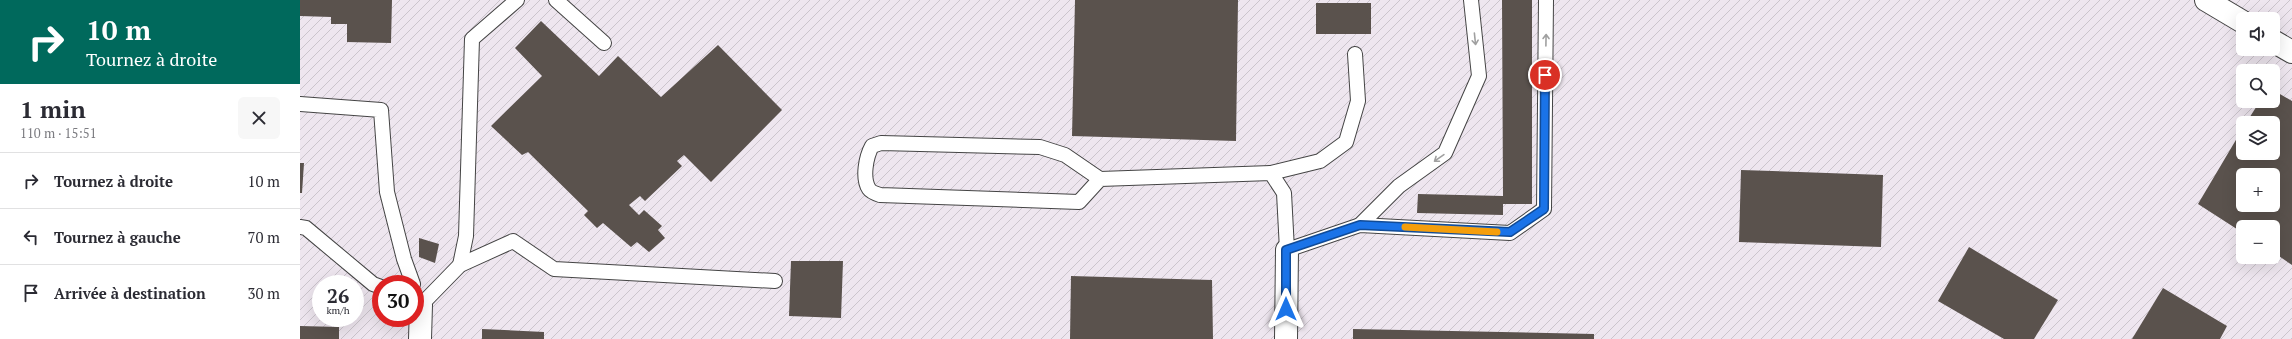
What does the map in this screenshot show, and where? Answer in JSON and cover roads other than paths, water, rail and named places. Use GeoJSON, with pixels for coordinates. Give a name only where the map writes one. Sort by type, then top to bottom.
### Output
{"type":"FeatureCollection","features":[{"type":"Feature","properties":{"kind":"street"},"geometry":{"type":"LineString","coordinates":[[2206,0],[2236,18]]}},
{"type":"Feature","properties":{"kind":"street"},"geometry":{"type":"LineString","coordinates":[[2280,45],[2292,52]]}},
{"type":"Feature","properties":{"kind":"street"},"geometry":{"type":"LineString","coordinates":[[1286,250],[1286,339]]}},
{"type":"Feature","properties":{"kind":"street"},"geometry":{"type":"LineString","coordinates":[[419,327],[420,339]]}},
{"type":"Feature","properties":{"kind":"lane"},"geometry":{"type":"LineString","coordinates":[[460,265],[466,236],[472,39],[517,0]]}},
{"type":"Feature","properties":{"kind":"lane"},"geometry":{"type":"LineString","coordinates":[[556,0],[604,43]]}},
{"type":"Feature","properties":{"kind":"lane"},"geometry":{"type":"LineString","coordinates":[[1360,225],[1399,186],[1445,153],[1479,76],[1471,0]]}},
{"type":"Feature","properties":{"kind":"lane"},"geometry":{"type":"LineString","coordinates":[[1271,173],[1284,192],[1286,250],[1360,225],[1510,232],[1544,209],[1546,0]]}},
{"type":"Feature","properties":{"kind":"lane"},"geometry":{"type":"LineString","coordinates":[[1100,179],[1079,202],[880,196],[870,190],[865,179],[868,153],[872,146],[880,143],[1040,147],[1065,155],[1100,179],[1271,173],[1320,160],[1346,142],[1358,101],[1355,54]]}},
{"type":"Feature","properties":{"kind":"lane"},"geometry":{"type":"LineString","coordinates":[[300,104],[381,110],[387,192],[404,259],[410,275]]}},
{"type":"Feature","properties":{"kind":"lane"},"geometry":{"type":"LineString","coordinates":[[300,227],[306,228],[372,283]]}},
{"type":"Feature","properties":{"kind":"lane"},"geometry":{"type":"LineString","coordinates":[[424,293],[460,265],[513,242],[554,269],[775,281]]}}]}
